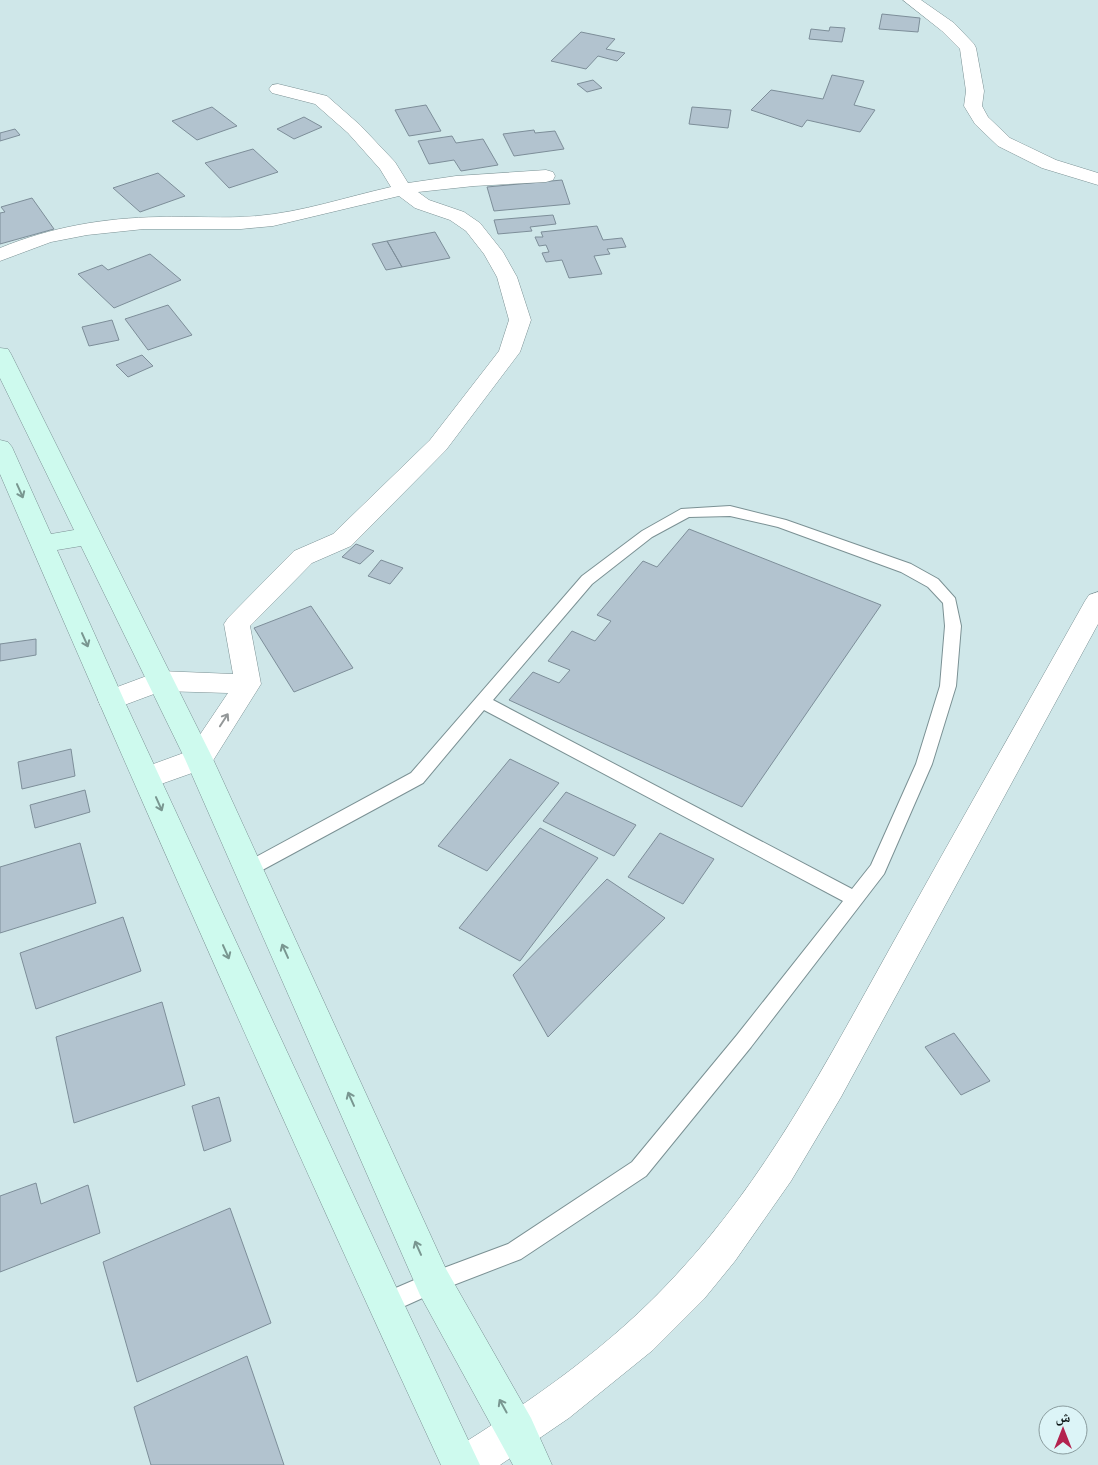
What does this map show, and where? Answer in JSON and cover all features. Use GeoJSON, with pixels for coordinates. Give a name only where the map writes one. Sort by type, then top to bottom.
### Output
{"type":"FeatureCollection","features":[{"type":"Feature","properties":{"kind":"main road"},"geometry":{"type":"LineString","coordinates":[[0,354],[12,409],[89,536],[199,759],[433,1282],[525,1449]]}},
{"type":"Feature","properties":{"kind":"main road"},"geometry":{"type":"LineString","coordinates":[[0,447],[111,700],[148,778],[384,1304],[461,1465]]}},
{"type":"Feature","properties":{"kind":"main road"},"geometry":{"type":"LineString","coordinates":[[42,544],[89,536]]}},
{"type":"Feature","properties":{"kind":"street"},"geometry":{"type":"LineString","coordinates":[[912,0],[948,27],[968,48],[975,91],[973,106],[981,120],[1004,142],[1049,164],[1098,179]]}},
{"type":"Feature","properties":{"kind":"street"},"geometry":{"type":"LineString","coordinates":[[148,778],[199,759],[248,684],[237,624],[303,557],[342,540],[438,445],[509,352],[520,320],[507,277],[493,252],[473,227],[457,216],[422,204],[402,190],[388,166],[354,128],[321,100],[278,89]]}},
{"type":"Feature","properties":{"kind":"street"},"geometry":{"type":"LineString","coordinates":[[0,255],[33,242],[76,232],[142,223],[271,220],[315,212],[402,190],[442,183],[546,176]]}},
{"type":"Feature","properties":{"kind":"street"},"geometry":{"type":"LineString","coordinates":[[465,1465],[525,1449],[692,1286],[752,1210],[822,1100],[1098,601]]}},
{"type":"Feature","properties":{"kind":"street"},"geometry":{"type":"LineString","coordinates":[[111,700],[160,681],[248,684]]}},
{"type":"Feature","properties":{"kind":"lane"},"geometry":{"type":"LineString","coordinates":[[249,869],[417,778],[587,580],[647,534],[686,512],[730,511],[781,523],[906,568],[933,583],[950,602],[953,626],[948,686],[924,764],[878,869],[744,1041],[639,1169],[514,1252],[433,1282],[384,1304]]}},
{"type":"Feature","properties":{"kind":"lane"},"geometry":{"type":"LineString","coordinates":[[482,702],[855,899]]}},
{"type":"Feature","properties":{"kind":"building"},"geometry":{"type":"Polygon","coordinates":[[[882,14],[920,18],[918,32],[879,29],[882,14]]]}},
{"type":"Feature","properties":{"kind":"building"},"geometry":{"type":"Polygon","coordinates":[[[830,27],[845,28],[842,42],[809,39],[811,29],[829,31],[830,27]]]}},
{"type":"Feature","properties":{"kind":"building"},"geometry":{"type":"Polygon","coordinates":[[[581,32],[615,39],[606,49],[625,53],[617,61],[598,56],[586,69],[551,61],[581,32]]]}},
{"type":"Feature","properties":{"kind":"building"},"geometry":{"type":"Polygon","coordinates":[[[832,75],[864,81],[854,105],[875,110],[860,132],[807,120],[802,127],[751,110],[771,90],[823,99],[832,75]]]}},
{"type":"Feature","properties":{"kind":"building"},"geometry":{"type":"Polygon","coordinates":[[[593,80],[602,88],[587,92],[577,84],[593,80]]]}},
{"type":"Feature","properties":{"kind":"building"},"geometry":{"type":"Polygon","coordinates":[[[426,105],[441,131],[409,136],[395,110],[426,105]]]}},
{"type":"Feature","properties":{"kind":"building"},"geometry":{"type":"Polygon","coordinates":[[[212,107],[237,126],[197,140],[172,121],[212,107]]]}},
{"type":"Feature","properties":{"kind":"building"},"geometry":{"type":"Polygon","coordinates":[[[692,107],[731,110],[728,128],[689,124],[692,107]]]}},
{"type":"Feature","properties":{"kind":"building"},"geometry":{"type":"Polygon","coordinates":[[[304,117],[322,127],[294,139],[277,129],[304,117]]]}},
{"type":"Feature","properties":{"kind":"building"},"geometry":{"type":"Polygon","coordinates":[[[15,129],[20,135],[0,141],[0,133],[15,129]]]}},
{"type":"Feature","properties":{"kind":"building"},"geometry":{"type":"Polygon","coordinates":[[[534,130],[535,133],[555,131],[564,149],[514,156],[503,134],[534,130]]]}},
{"type":"Feature","properties":{"kind":"building"},"geometry":{"type":"Polygon","coordinates":[[[452,136],[456,143],[483,139],[498,165],[461,171],[454,160],[429,164],[418,141],[452,136]]]}},
{"type":"Feature","properties":{"kind":"building"},"geometry":{"type":"Polygon","coordinates":[[[253,149],[278,172],[229,188],[205,163],[253,149]]]}},
{"type":"Feature","properties":{"kind":"building"},"geometry":{"type":"Polygon","coordinates":[[[158,173],[185,196],[140,212],[113,188],[158,173]]]}},
{"type":"Feature","properties":{"kind":"building"},"geometry":{"type":"Polygon","coordinates":[[[562,180],[570,204],[494,211],[487,187],[562,180]]]}},
{"type":"Feature","properties":{"kind":"building"},"geometry":{"type":"Polygon","coordinates":[[[32,198],[54,229],[0,244],[0,213],[5,212],[1,207],[32,198]]]}},
{"type":"Feature","properties":{"kind":"building"},"geometry":{"type":"Polygon","coordinates":[[[553,215],[556,224],[530,227],[532,231],[498,234],[494,220],[553,215]]]}},
{"type":"Feature","properties":{"kind":"building"},"geometry":{"type":"Polygon","coordinates":[[[597,226],[603,240],[622,238],[626,247],[607,249],[610,254],[594,256],[602,274],[569,278],[562,260],[546,262],[542,253],[549,252],[546,245],[539,246],[535,237],[543,237],[541,232],[597,226]]]}},
{"type":"Feature","properties":{"kind":"building"},"geometry":{"type":"Polygon","coordinates":[[[435,232],[450,258],[402,267],[387,241],[435,232]]]}},
{"type":"Feature","properties":{"kind":"building"},"geometry":{"type":"Polygon","coordinates":[[[387,241],[402,267],[386,270],[372,244],[387,241]]]}},
{"type":"Feature","properties":{"kind":"building"},"geometry":{"type":"Polygon","coordinates":[[[150,254],[181,280],[114,308],[78,274],[102,265],[108,270],[150,254]]]}},
{"type":"Feature","properties":{"kind":"building"},"geometry":{"type":"Polygon","coordinates":[[[168,305],[192,335],[148,350],[125,319],[168,305]]]}},
{"type":"Feature","properties":{"kind":"building"},"geometry":{"type":"Polygon","coordinates":[[[112,320],[119,340],[89,346],[82,327],[112,320]]]}},
{"type":"Feature","properties":{"kind":"building"},"geometry":{"type":"Polygon","coordinates":[[[142,355],[153,366],[128,377],[116,365],[142,355]]]}},
{"type":"Feature","properties":{"kind":"building"},"geometry":{"type":"Polygon","coordinates":[[[689,529],[881,605],[742,807],[509,700],[533,672],[559,683],[570,670],[548,661],[572,631],[595,641],[611,621],[597,615],[643,561],[657,567],[689,529]]]}},
{"type":"Feature","properties":{"kind":"building"},"geometry":{"type":"Polygon","coordinates":[[[356,544],[374,551],[360,564],[342,557],[356,544]]]}},
{"type":"Feature","properties":{"kind":"building"},"geometry":{"type":"Polygon","coordinates":[[[381,560],[403,568],[390,584],[368,576],[381,560]]]}},
{"type":"Feature","properties":{"kind":"building"},"geometry":{"type":"Polygon","coordinates":[[[311,606],[353,668],[294,692],[254,628],[311,606]]]}},
{"type":"Feature","properties":{"kind":"building"},"geometry":{"type":"Polygon","coordinates":[[[36,639],[36,655],[0,661],[0,644],[36,639]]]}},
{"type":"Feature","properties":{"kind":"building"},"geometry":{"type":"Polygon","coordinates":[[[71,749],[75,776],[22,789],[18,762],[71,749]]]}},
{"type":"Feature","properties":{"kind":"building"},"geometry":{"type":"Polygon","coordinates":[[[510,759],[559,783],[487,871],[438,846],[510,759]]]}},
{"type":"Feature","properties":{"kind":"building"},"geometry":{"type":"Polygon","coordinates":[[[85,790],[90,812],[35,828],[30,805],[85,790]]]}},
{"type":"Feature","properties":{"kind":"building"},"geometry":{"type":"Polygon","coordinates":[[[566,792],[636,825],[614,856],[543,821],[566,792]]]}},
{"type":"Feature","properties":{"kind":"building"},"geometry":{"type":"Polygon","coordinates":[[[540,828],[598,858],[520,961],[459,928],[540,828]]]}},
{"type":"Feature","properties":{"kind":"building"},"geometry":{"type":"Polygon","coordinates":[[[660,833],[714,859],[683,904],[628,877],[660,833]]]}},
{"type":"Feature","properties":{"kind":"building"},"geometry":{"type":"Polygon","coordinates":[[[80,843],[96,903],[0,933],[0,867],[80,843]]]}},
{"type":"Feature","properties":{"kind":"building"},"geometry":{"type":"Polygon","coordinates":[[[607,879],[665,918],[548,1037],[513,975],[607,879]]]}},
{"type":"Feature","properties":{"kind":"building"},"geometry":{"type":"Polygon","coordinates":[[[123,917],[141,971],[36,1009],[20,953],[123,917]]]}},
{"type":"Feature","properties":{"kind":"building"},"geometry":{"type":"Polygon","coordinates":[[[162,1002],[185,1085],[74,1123],[56,1037],[162,1002]]]}},
{"type":"Feature","properties":{"kind":"building"},"geometry":{"type":"Polygon","coordinates":[[[954,1033],[990,1081],[961,1095],[925,1047],[954,1033]]]}},
{"type":"Feature","properties":{"kind":"building"},"geometry":{"type":"Polygon","coordinates":[[[219,1097],[231,1141],[204,1151],[192,1106],[219,1097]]]}},
{"type":"Feature","properties":{"kind":"building"},"geometry":{"type":"Polygon","coordinates":[[[36,1183],[41,1204],[88,1185],[100,1233],[0,1272],[0,1196],[36,1183]]]}},
{"type":"Feature","properties":{"kind":"building"},"geometry":{"type":"Polygon","coordinates":[[[230,1208],[271,1323],[137,1382],[103,1262],[230,1208]]]}},
{"type":"Feature","properties":{"kind":"building"},"geometry":{"type":"Polygon","coordinates":[[[247,1356],[284,1465],[151,1465],[134,1407],[247,1356]]]}}]}
